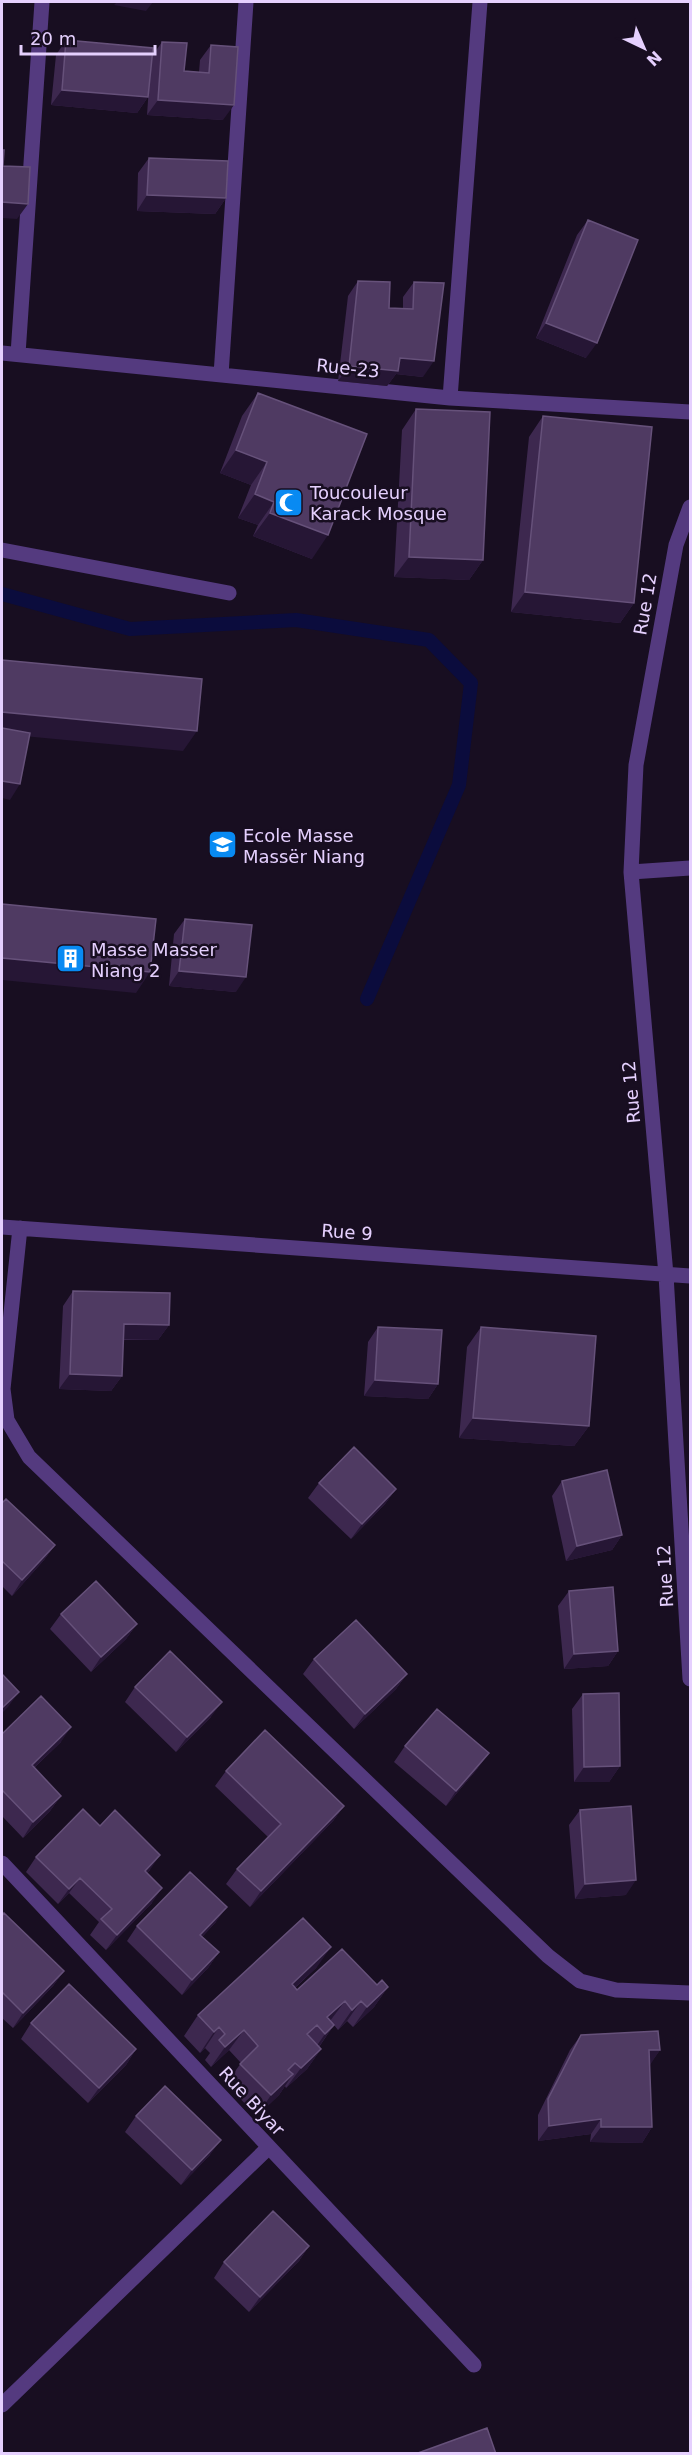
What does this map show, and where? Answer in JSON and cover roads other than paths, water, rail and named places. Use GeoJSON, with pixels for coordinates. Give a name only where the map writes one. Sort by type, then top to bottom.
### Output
{"type":"FeatureCollection","features":[{"type":"Feature","properties":{"kind":"street"},"geometry":{"type":"LineString","coordinates":[[18,354],[42,2]]}},
{"type":"Feature","properties":{"kind":"street"},"geometry":{"type":"LineString","coordinates":[[221,375],[246,2]]}},
{"type":"Feature","properties":{"kind":"street"},"geometry":{"type":"LineString","coordinates":[[450,398],[480,2]]}},
{"type":"Feature","properties":{"kind":"street","name":"Rue-23"},"geometry":{"type":"LineString","coordinates":[[2,353],[450,398],[690,412]]}},
{"type":"Feature","properties":{"kind":"street","name":"Rue 12"},"geometry":{"type":"LineString","coordinates":[[690,507],[676,545],[636,765],[631,872],[666,1275],[690,1679]]}},
{"type":"Feature","properties":{"kind":"street"},"geometry":{"type":"LineString","coordinates":[[2,550],[229,593]]}},
{"type":"Feature","properties":{"kind":"street"},"geometry":{"type":"LineString","coordinates":[[631,872],[690,868]]}},
{"type":"Feature","properties":{"kind":"street","name":"Rue 9"},"geometry":{"type":"LineString","coordinates":[[2,1227],[690,1276]]}},
{"type":"Feature","properties":{"kind":"street"},"geometry":{"type":"LineString","coordinates":[[20,1228],[3,1389],[7,1420],[29,1457],[548,1956],[580,1981],[616,1990],[690,1993]]}},
{"type":"Feature","properties":{"kind":"street","name":"Rue Biyar"},"geometry":{"type":"LineString","coordinates":[[2,1863],[474,2365]]}},
{"type":"Feature","properties":{"kind":"street"},"geometry":{"type":"LineString","coordinates":[[2,2405],[269,2147]]}},
{"type":"Feature","properties":{"kind":"waterway"},"geometry":{"type":"LineString","coordinates":[[2,594],[130,629],[296,620],[429,640],[471,683],[459,785],[367,999]]}},
{"type":"Feature","properties":{"kind":"place","name":"Toucouleur Karack Mosque"},"geometry":{"type":"Point","coordinates":[289,502]}},
{"type":"Feature","properties":{"kind":"place","name":"Ecole Masse Massër Niang"},"geometry":{"type":"Point","coordinates":[222,845]}},
{"type":"Feature","properties":{"kind":"place","name":"Masse Masser Niang 2"},"geometry":{"type":"Point","coordinates":[70,959]}}]}
